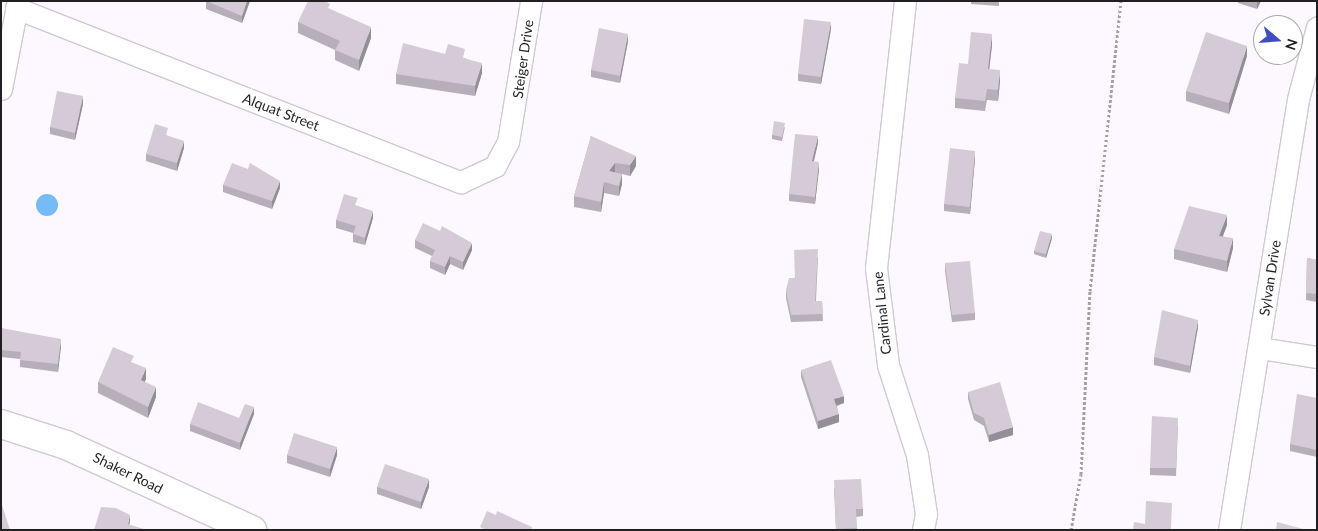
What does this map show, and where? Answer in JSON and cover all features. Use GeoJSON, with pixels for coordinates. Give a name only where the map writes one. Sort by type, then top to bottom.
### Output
{"type":"FeatureCollection","features":[{"type":"Feature","properties":{"kind":"street","name":"Steiger Drive"},"geometry":{"type":"LineString","coordinates":[[514,118],[531,1]]}},
{"type":"Feature","properties":{"kind":"street","name":"Cardinal Lane"},"geometry":{"type":"LineString","coordinates":[[905,1],[876,268],[888,365],[917,455],[926,514],[923,530]]}},
{"type":"Feature","properties":{"kind":"street","name":"Alquat Street"},"geometry":{"type":"LineString","coordinates":[[17,5],[461,182],[495,166],[514,118]]}},
{"type":"Feature","properties":{"kind":"street"},"geometry":{"type":"LineString","coordinates":[[1,89],[17,5]]}},
{"type":"Feature","properties":{"kind":"street","name":"Sylvan Drive"},"geometry":{"type":"LineString","coordinates":[[1229,530],[1260,348],[1298,99],[1317,27]]}},
{"type":"Feature","properties":{"kind":"street"},"geometry":{"type":"LineString","coordinates":[[1260,348],[1317,357]]}},
{"type":"Feature","properties":{"kind":"street","name":"Shaker Road"},"geometry":{"type":"LineString","coordinates":[[1,424],[66,445],[252,530]]}},
{"type":"Feature","properties":{"kind":"path"},"geometry":{"type":"LineString","coordinates":[[1071,530],[1082,474],[1091,272],[1121,1]]}},
{"type":"Feature","properties":{"kind":"water"},"geometry":{"type":"Polygon","coordinates":[[[47,194],[55,197],[58,205],[55,213],[47,216],[39,213],[36,205],[39,197],[47,194]]]}},
{"type":"Feature","properties":{"kind":"building"},"geometry":{"type":"Polygon","coordinates":[[[206,1],[247,1],[242,16],[206,1]]]}},
{"type":"Feature","properties":{"kind":"building"},"geometry":{"type":"Polygon","coordinates":[[[308,1],[325,1],[330,4],[328,8],[371,27],[359,60],[335,50],[340,41],[298,22],[308,1]]]}},
{"type":"Feature","properties":{"kind":"building"},"geometry":{"type":"Polygon","coordinates":[[[804,19],[831,22],[821,77],[798,74],[804,19]]]}},
{"type":"Feature","properties":{"kind":"building"},"geometry":{"type":"Polygon","coordinates":[[[599,28],[628,34],[620,76],[591,70],[599,28]]]}},
{"type":"Feature","properties":{"kind":"building"},"geometry":{"type":"Polygon","coordinates":[[[971,32],[992,34],[988,69],[1000,70],[998,90],[987,89],[985,101],[955,98],[959,63],[968,64],[971,32]]]}},
{"type":"Feature","properties":{"kind":"building"},"geometry":{"type":"Polygon","coordinates":[[[1206,32],[1247,46],[1229,103],[1186,91],[1206,32]]]}},
{"type":"Feature","properties":{"kind":"building"},"geometry":{"type":"Polygon","coordinates":[[[403,43],[445,54],[448,44],[465,49],[463,58],[482,63],[475,86],[396,74],[403,43]]]}},
{"type":"Feature","properties":{"kind":"building"},"geometry":{"type":"Polygon","coordinates":[[[57,91],[83,96],[75,133],[50,127],[57,91]]]}},
{"type":"Feature","properties":{"kind":"building"},"geometry":{"type":"Polygon","coordinates":[[[774,121],[785,123],[782,137],[772,135],[774,121]]]}},
{"type":"Feature","properties":{"kind":"building"},"geometry":{"type":"Polygon","coordinates":[[[155,124],[168,128],[166,135],[184,141],[177,163],[146,154],[155,124]]]}},
{"type":"Feature","properties":{"kind":"building"},"geometry":{"type":"Polygon","coordinates":[[[795,134],[818,136],[812,161],[819,162],[815,197],[789,194],[795,134]]]}},
{"type":"Feature","properties":{"kind":"building"},"geometry":{"type":"Polygon","coordinates":[[[591,136],[636,156],[630,165],[615,163],[609,171],[622,174],[619,186],[604,182],[601,202],[574,196],[591,136]]]}},
{"type":"Feature","properties":{"kind":"building"},"geometry":{"type":"Polygon","coordinates":[[[950,148],[975,151],[970,207],[944,204],[950,148]]]}},
{"type":"Feature","properties":{"kind":"building"},"geometry":{"type":"Polygon","coordinates":[[[232,163],[248,169],[250,163],[280,181],[272,201],[223,185],[232,163]]]}},
{"type":"Feature","properties":{"kind":"building"},"geometry":{"type":"Polygon","coordinates":[[[344,194],[358,198],[355,205],[373,211],[365,238],[353,234],[356,226],[336,220],[344,194]]]}},
{"type":"Feature","properties":{"kind":"building"},"geometry":{"type":"Polygon","coordinates":[[[1189,206],[1227,215],[1219,236],[1233,238],[1227,261],[1174,249],[1189,206]]]}},
{"type":"Feature","properties":{"kind":"building"},"geometry":{"type":"Polygon","coordinates":[[[423,223],[440,231],[442,226],[472,243],[463,262],[450,256],[445,267],[430,261],[435,250],[415,240],[423,223]]]}},
{"type":"Feature","properties":{"kind":"building"},"geometry":{"type":"Polygon","coordinates":[[[1040,231],[1052,234],[1046,254],[1034,251],[1040,231]]]}},
{"type":"Feature","properties":{"kind":"building"},"geometry":{"type":"Polygon","coordinates":[[[818,249],[815,301],[822,301],[823,314],[791,315],[786,290],[789,278],[795,278],[794,250],[818,249]]]}},
{"type":"Feature","properties":{"kind":"building"},"geometry":{"type":"Polygon","coordinates":[[[1307,258],[1317,260],[1317,294],[1306,293],[1307,258]]]}},
{"type":"Feature","properties":{"kind":"building"},"geometry":{"type":"Polygon","coordinates":[[[970,261],[975,313],[952,315],[945,263],[970,261]]]}},
{"type":"Feature","properties":{"kind":"building"},"geometry":{"type":"Polygon","coordinates":[[[1162,310],[1198,320],[1190,366],[1154,357],[1162,310]]]}},
{"type":"Feature","properties":{"kind":"building"},"geometry":{"type":"Polygon","coordinates":[[[1,328],[61,339],[58,364],[20,360],[21,352],[1,350],[1,328]]]}},
{"type":"Feature","properties":{"kind":"building"},"geometry":{"type":"Polygon","coordinates":[[[113,347],[134,356],[131,362],[146,368],[141,380],[156,387],[148,407],[98,382],[113,347]]]}},
{"type":"Feature","properties":{"kind":"building"},"geometry":{"type":"Polygon","coordinates":[[[831,360],[844,396],[834,399],[839,414],[818,421],[801,370],[831,360]]]}},
{"type":"Feature","properties":{"kind":"building"},"geometry":{"type":"Polygon","coordinates":[[[1000,382],[1013,427],[989,435],[984,418],[974,413],[968,392],[1000,382]]]}},
{"type":"Feature","properties":{"kind":"building"},"geometry":{"type":"Polygon","coordinates":[[[1297,394],[1317,398],[1317,450],[1290,444],[1297,394]]]}},
{"type":"Feature","properties":{"kind":"building"},"geometry":{"type":"Polygon","coordinates":[[[198,402],[239,418],[245,404],[254,407],[240,443],[190,424],[198,402]]]}},
{"type":"Feature","properties":{"kind":"building"},"geometry":{"type":"Polygon","coordinates":[[[1152,416],[1178,418],[1176,468],[1150,468],[1152,416]]]}},
{"type":"Feature","properties":{"kind":"building"},"geometry":{"type":"Polygon","coordinates":[[[294,433],[337,447],[330,469],[287,455],[294,433]]]}},
{"type":"Feature","properties":{"kind":"building"},"geometry":{"type":"Polygon","coordinates":[[[385,464],[429,479],[421,502],[377,487],[385,464]]]}},
{"type":"Feature","properties":{"kind":"building"},"geometry":{"type":"Polygon","coordinates":[[[861,479],[863,509],[856,509],[857,528],[836,529],[834,480],[861,479]]]}},
{"type":"Feature","properties":{"kind":"building"},"geometry":{"type":"Polygon","coordinates":[[[1146,501],[1172,503],[1171,530],[1133,530],[1134,522],[1145,524],[1146,501]]]}},
{"type":"Feature","properties":{"kind":"building"},"geometry":{"type":"Polygon","coordinates":[[[2,505],[10,530],[1,530],[2,505]]]}},
{"type":"Feature","properties":{"kind":"building"},"geometry":{"type":"Polygon","coordinates":[[[101,507],[116,508],[130,515],[128,524],[147,530],[94,530],[101,507]]]}},
{"type":"Feature","properties":{"kind":"building"},"geometry":{"type":"Polygon","coordinates":[[[487,511],[496,515],[497,511],[532,527],[531,530],[486,530],[480,527],[487,511]]]}},
{"type":"Feature","properties":{"kind":"building"},"geometry":{"type":"Polygon","coordinates":[[[1277,522],[1307,530],[1276,530],[1277,522]]]}}]}
